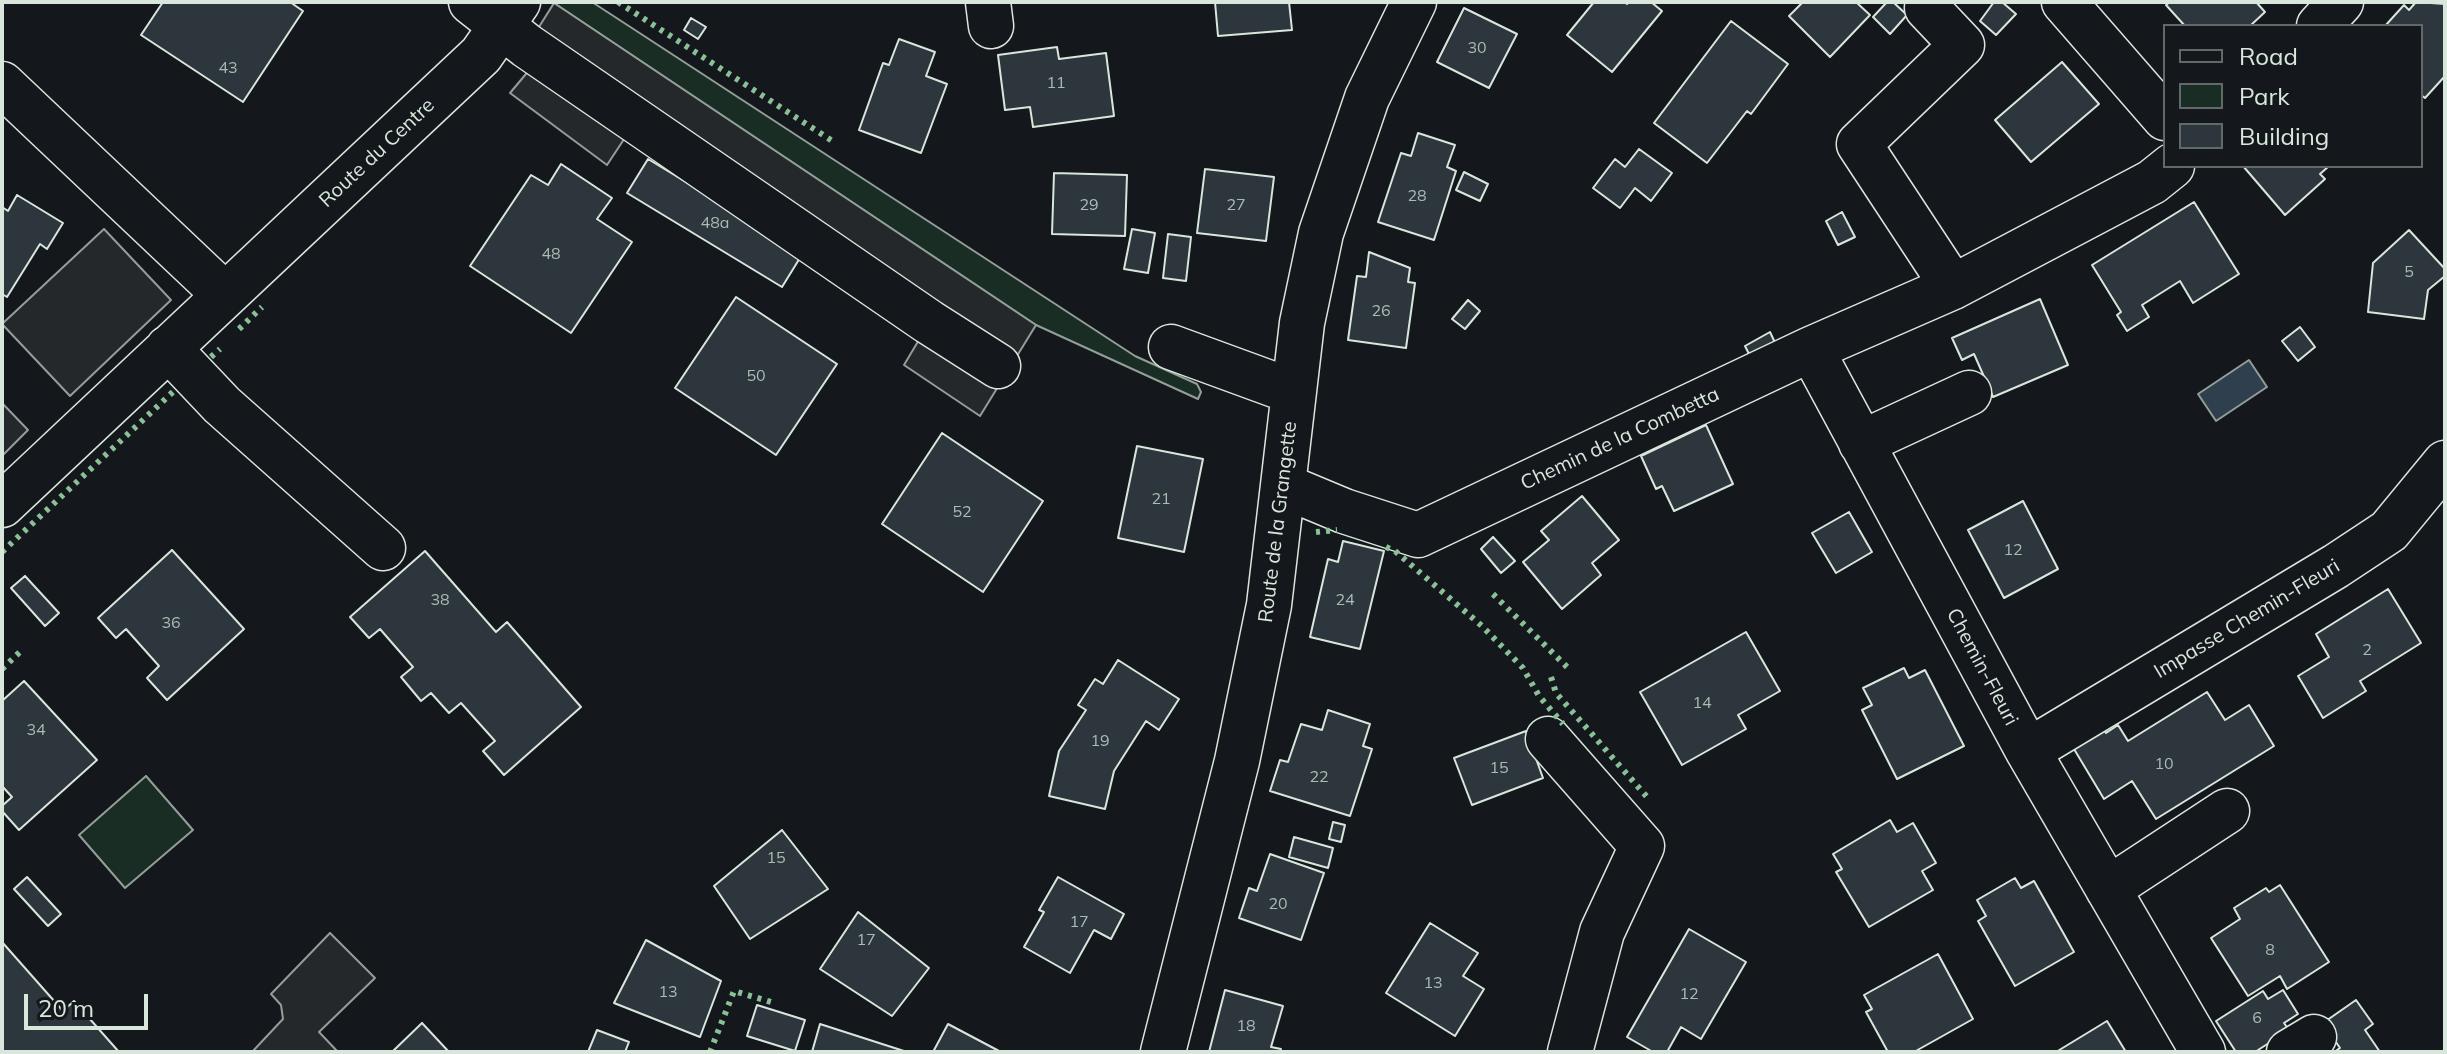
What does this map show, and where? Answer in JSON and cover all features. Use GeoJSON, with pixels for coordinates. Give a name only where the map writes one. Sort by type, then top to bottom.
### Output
{"type":"FeatureCollection","features":[{"type":"Feature","properties":{"kind":"street","name":"Route de la Grangette"},"geometry":{"type":"LineString","coordinates":[[1163,1052],[1237,761],[1269,605],[1302,323],[1321,233],[1367,98],[1414,2]]}},
{"type":"Feature","properties":{"kind":"street"},"geometry":{"type":"LineString","coordinates":[[2064,2],[2163,116]]}},
{"type":"Feature","properties":{"kind":"street"},"geometry":{"type":"LineString","coordinates":[[2321,24],[2341,2]]}},
{"type":"Feature","properties":{"kind":"street"},"geometry":{"type":"LineString","coordinates":[[1927,8],[1962,45],[1859,144],[1953,287]]}},
{"type":"Feature","properties":{"kind":"street"},"geometry":{"type":"LineString","coordinates":[[497,10],[553,64],[998,366]]}},
{"type":"Feature","properties":{"kind":"street","name":"Route du Centre"},"geometry":{"type":"LineString","coordinates":[[2,505],[481,55],[497,10]]}},
{"type":"Feature","properties":{"kind":"street"},"geometry":{"type":"LineString","coordinates":[[2,84],[225,295]]}},
{"type":"Feature","properties":{"kind":"street","name":"Chemin de la Combetta"},"geometry":{"type":"LineString","coordinates":[[1284,486],[1344,511],[1418,535],[1811,349],[1953,287],[2152,182],[2170,168]]}},
{"type":"Feature","properties":{"kind":"street"},"geometry":{"type":"LineString","coordinates":[[1171,347],[1294,392]]}},
{"type":"Feature","properties":{"kind":"street"},"geometry":{"type":"LineString","coordinates":[[168,348],[222,405],[383,548]]}},
{"type":"Feature","properties":{"kind":"street","name":"Chemin-Fleuri"},"geometry":{"type":"LineString","coordinates":[[1811,349],[2028,751],[2203,1052]]}},
{"type":"Feature","properties":{"kind":"street"},"geometry":{"type":"LineString","coordinates":[[1861,443],[1969,393]]}},
{"type":"Feature","properties":{"kind":"street","name":"Impasse Chemin-Fleuri"},"geometry":{"type":"LineString","coordinates":[[2028,751],[2389,531],[2445,463]]}},
{"type":"Feature","properties":{"kind":"street"},"geometry":{"type":"LineString","coordinates":[[1548,739],[1642,846],[1602,932],[1570,1052]]}},
{"type":"Feature","properties":{"kind":"street"},"geometry":{"type":"LineString","coordinates":[[2108,889],[2227,811]]}},
{"type":"Feature","properties":{"kind":"green space"},"geometry":{"type":"Polygon","coordinates":[[[592,2],[1135,356],[1197,384],[1201,392],[1198,399],[1036,325],[554,3],[592,2]]]}},
{"type":"Feature","properties":{"kind":"green space"},"geometry":{"type":"Polygon","coordinates":[[[146,776],[193,830],[125,888],[79,835],[146,776]]]}},
{"type":"Feature","properties":{"kind":"shaded area"},"geometry":{"type":"Polygon","coordinates":[[[554,3],[1036,325],[980,416],[904,365],[929,323],[636,121],[607,165],[510,93],[541,56],[527,46],[554,3]]]}},
{"type":"Feature","properties":{"kind":"shaded area"},"geometry":{"type":"Polygon","coordinates":[[[104,229],[171,300],[70,396],[2,324],[104,229]]]}},
{"type":"Feature","properties":{"kind":"shaded area"},"geometry":{"type":"Polygon","coordinates":[[[2,403],[28,430],[2,456],[2,403]]]}},
{"type":"Feature","properties":{"kind":"shaded area"},"geometry":{"type":"Polygon","coordinates":[[[330,933],[375,978],[319,1032],[338,1052],[252,1052],[283,1019],[281,1005],[271,994],[330,933]]]}},
{"type":"Feature","properties":{"kind":"water"},"geometry":{"type":"Polygon","coordinates":[[[2249,360],[2267,387],[2216,421],[2198,394],[2249,360]]]}},
{"type":"Feature","properties":{"kind":"building"},"geometry":{"type":"Polygon","coordinates":[[[163,2],[290,2],[303,11],[243,102],[141,35],[163,2]]]}},
{"type":"Feature","properties":{"kind":"building"},"geometry":{"type":"Polygon","coordinates":[[[1215,2],[1289,2],[1292,30],[1218,36],[1215,2]]]}},
{"type":"Feature","properties":{"kind":"building"},"geometry":{"type":"Polygon","coordinates":[[[1594,2],[1651,2],[1662,11],[1612,72],[1567,35],[1594,2]]]}},
{"type":"Feature","properties":{"kind":"building"},"geometry":{"type":"Polygon","coordinates":[[[1803,2],[1856,2],[1870,15],[1830,57],[1789,16],[1803,2]]]}},
{"type":"Feature","properties":{"kind":"building"},"geometry":{"type":"Polygon","coordinates":[[[1887,2],[1893,2],[1907,15],[1890,34],[1873,17],[1887,2]]]}},
{"type":"Feature","properties":{"kind":"building"},"geometry":{"type":"Polygon","coordinates":[[[1994,2],[2002,2],[2016,14],[1996,35],[1980,21],[1994,2]]]}},
{"type":"Feature","properties":{"kind":"building"},"geometry":{"type":"Polygon","coordinates":[[[2170,2],[2256,2],[2265,12],[2252,24],[2183,24],[2166,5],[2170,2]]]}},
{"type":"Feature","properties":{"kind":"building"},"geometry":{"type":"Polygon","coordinates":[[[2416,2],[2445,4],[2445,76],[2425,98],[2423,24],[2387,24],[2404,5],[2409,10],[2416,2]]]}},
{"type":"Feature","properties":{"kind":"building"},"geometry":{"type":"Polygon","coordinates":[[[1464,8],[1517,34],[1489,88],[1437,62],[1464,8]]]}},
{"type":"Feature","properties":{"kind":"building"},"geometry":{"type":"Polygon","coordinates":[[[691,18],[706,27],[698,39],[684,30],[691,18]]]}},
{"type":"Feature","properties":{"kind":"building"},"geometry":{"type":"Polygon","coordinates":[[[1731,21],[1788,64],[1751,114],[1747,111],[1707,163],[1654,123],[1731,21]]]}},
{"type":"Feature","properties":{"kind":"building"},"geometry":{"type":"Polygon","coordinates":[[[899,39],[935,52],[926,76],[947,84],[921,153],[859,130],[883,63],[889,65],[899,39]]]}},
{"type":"Feature","properties":{"kind":"building"},"geometry":{"type":"Polygon","coordinates":[[[1057,47],[1059,59],[1106,53],[1114,116],[1033,127],[1030,107],[1005,110],[998,55],[1057,47]]]}},
{"type":"Feature","properties":{"kind":"building"},"geometry":{"type":"Polygon","coordinates":[[[2062,62],[2099,104],[2031,162],[1995,120],[2062,62]]]}},
{"type":"Feature","properties":{"kind":"building"},"geometry":{"type":"Polygon","coordinates":[[[1418,133],[1455,145],[1447,167],[1456,171],[1434,240],[1378,222],[1401,153],[1411,156],[1418,133]]]}},
{"type":"Feature","properties":{"kind":"building"},"geometry":{"type":"Polygon","coordinates":[[[1639,149],[1672,173],[1651,201],[1635,188],[1620,208],[1593,188],[1615,159],[1625,167],[1639,149]]]}},
{"type":"Feature","properties":{"kind":"building"},"geometry":{"type":"Polygon","coordinates":[[[648,159],[803,253],[782,287],[627,193],[648,159]]]}},
{"type":"Feature","properties":{"kind":"building"},"geometry":{"type":"Polygon","coordinates":[[[561,164],[612,198],[597,219],[632,242],[571,333],[470,266],[531,175],[548,185],[561,164]]]}},
{"type":"Feature","properties":{"kind":"building"},"geometry":{"type":"Polygon","coordinates":[[[2245,168],[2327,168],[2320,174],[2325,179],[2285,215],[2245,168]]]}},
{"type":"Feature","properties":{"kind":"building"},"geometry":{"type":"Polygon","coordinates":[[[1205,169],[1274,177],[1266,241],[1197,233],[1205,169]]]}},
{"type":"Feature","properties":{"kind":"building"},"geometry":{"type":"Polygon","coordinates":[[[1464,172],[1488,184],[1480,201],[1456,190],[1464,172]]]}},
{"type":"Feature","properties":{"kind":"building"},"geometry":{"type":"Polygon","coordinates":[[[1054,173],[1127,175],[1125,236],[1052,234],[1054,173]]]}},
{"type":"Feature","properties":{"kind":"building"},"geometry":{"type":"Polygon","coordinates":[[[17,195],[63,223],[47,249],[40,244],[7,297],[2,294],[2,207],[8,211],[17,195]]]}},
{"type":"Feature","properties":{"kind":"building"},"geometry":{"type":"Polygon","coordinates":[[[2194,202],[2239,274],[2193,303],[2180,281],[2142,305],[2149,317],[2127,331],[2117,315],[2121,312],[2092,265],[2194,202]]]}},
{"type":"Feature","properties":{"kind":"building"},"geometry":{"type":"Polygon","coordinates":[[[1842,212],[1855,237],[1838,245],[1826,221],[1842,212]]]}},
{"type":"Feature","properties":{"kind":"building"},"geometry":{"type":"Polygon","coordinates":[[[1132,229],[1155,233],[1148,273],[1124,269],[1132,229]]]}},
{"type":"Feature","properties":{"kind":"building"},"geometry":{"type":"Polygon","coordinates":[[[2409,230],[2445,269],[2445,276],[2428,290],[2424,319],[2368,312],[2373,263],[2409,230]]]}},
{"type":"Feature","properties":{"kind":"building"},"geometry":{"type":"Polygon","coordinates":[[[1168,234],[1191,237],[1186,281],[1163,278],[1168,234]]]}},
{"type":"Feature","properties":{"kind":"building"},"geometry":{"type":"Polygon","coordinates":[[[1369,252],[1410,268],[1408,282],[1415,283],[1406,348],[1348,340],[1357,276],[1366,277],[1369,252]]]}},
{"type":"Feature","properties":{"kind":"building"},"geometry":{"type":"Polygon","coordinates":[[[736,297],[837,364],[776,455],[675,388],[736,297]]]}},
{"type":"Feature","properties":{"kind":"building"},"geometry":{"type":"Polygon","coordinates":[[[2040,299],[2068,365],[1993,397],[1974,354],[1962,360],[1952,338],[2040,299]]]}},
{"type":"Feature","properties":{"kind":"building"},"geometry":{"type":"Polygon","coordinates":[[[1468,300],[1480,311],[1465,329],[1452,319],[1468,300]]]}},
{"type":"Feature","properties":{"kind":"building"},"geometry":{"type":"Polygon","coordinates":[[[2300,327],[2315,347],[2298,361],[2282,341],[2300,327]]]}},
{"type":"Feature","properties":{"kind":"building"},"geometry":{"type":"Polygon","coordinates":[[[1770,332],[1777,347],[1752,360],[1745,346],[1770,332]]]}},
{"type":"Feature","properties":{"kind":"building"},"geometry":{"type":"Polygon","coordinates":[[[1706,425],[1733,484],[1674,511],[1662,486],[1656,489],[1641,456],[1706,425]]]}},
{"type":"Feature","properties":{"kind":"building"},"geometry":{"type":"Polygon","coordinates":[[[942,433],[1043,501],[983,592],[882,524],[942,433]]]}},
{"type":"Feature","properties":{"kind":"building"},"geometry":{"type":"Polygon","coordinates":[[[1137,446],[1203,459],[1184,552],[1118,538],[1137,446]]]}},
{"type":"Feature","properties":{"kind":"building"},"geometry":{"type":"Polygon","coordinates":[[[1582,496],[1619,540],[1592,563],[1601,575],[1562,609],[1523,562],[1549,540],[1541,531],[1582,496]]]}},
{"type":"Feature","properties":{"kind":"building"},"geometry":{"type":"Polygon","coordinates":[[[2023,501],[2058,569],[2004,598],[1968,530],[2023,501]]]}},
{"type":"Feature","properties":{"kind":"building"},"geometry":{"type":"Polygon","coordinates":[[[1849,512],[1872,552],[1836,573],[1812,533],[1849,512]]]}},
{"type":"Feature","properties":{"kind":"building"},"geometry":{"type":"Polygon","coordinates":[[[1493,537],[1515,561],[1501,573],[1481,549],[1493,537]]]}},
{"type":"Feature","properties":{"kind":"building"},"geometry":{"type":"Polygon","coordinates":[[[1343,541],[1384,551],[1360,649],[1310,637],[1328,559],[1338,562],[1343,541]]]}},
{"type":"Feature","properties":{"kind":"building"},"geometry":{"type":"Polygon","coordinates":[[[172,550],[244,629],[167,700],[147,678],[159,666],[126,629],[116,638],[98,618],[172,550]]]}},
{"type":"Feature","properties":{"kind":"building"},"geometry":{"type":"Polygon","coordinates":[[[425,551],[496,632],[507,622],[581,707],[504,775],[483,751],[495,741],[461,703],[449,713],[431,693],[421,701],[401,677],[413,667],[380,629],[369,638],[350,617],[425,551]]]}},
{"type":"Feature","properties":{"kind":"building"},"geometry":{"type":"Polygon","coordinates":[[[25,576],[59,613],[45,626],[11,588],[25,576]]]}},
{"type":"Feature","properties":{"kind":"building"},"geometry":{"type":"Polygon","coordinates":[[[2388,589],[2421,643],[2360,681],[2366,691],[2323,718],[2298,676],[2329,657],[2316,634],[2388,589]]]}},
{"type":"Feature","properties":{"kind":"building"},"geometry":{"type":"Polygon","coordinates":[[[1746,632],[1780,691],[1738,715],[1746,729],[1682,765],[1640,692],[1746,632]]]}},
{"type":"Feature","properties":{"kind":"building"},"geometry":{"type":"Polygon","coordinates":[[[1118,660],[1179,699],[1159,730],[1146,721],[1114,771],[1105,809],[1049,796],[1059,751],[1086,710],[1078,705],[1095,679],[1103,684],[1118,660]]]}},
{"type":"Feature","properties":{"kind":"building"},"geometry":{"type":"Polygon","coordinates":[[[1904,668],[1909,678],[1925,670],[1964,746],[1897,779],[1862,710],[1872,705],[1863,688],[1904,668]]]}},
{"type":"Feature","properties":{"kind":"building"},"geometry":{"type":"Polygon","coordinates":[[[24,681],[97,760],[19,830],[2,811],[2,806],[12,797],[2,786],[2,701],[24,681]]]}},
{"type":"Feature","properties":{"kind":"building"},"geometry":{"type":"Polygon","coordinates":[[[2207,692],[2225,720],[2249,705],[2274,746],[2156,819],[2132,781],[2104,799],[2071,744],[2101,725],[2106,733],[2118,725],[2128,741],[2207,692]]]}},
{"type":"Feature","properties":{"kind":"building"},"geometry":{"type":"Polygon","coordinates":[[[1328,710],[1370,724],[1363,746],[1372,749],[1350,816],[1270,791],[1280,760],[1288,762],[1301,724],[1322,730],[1328,710]]]}},
{"type":"Feature","properties":{"kind":"building"},"geometry":{"type":"Polygon","coordinates":[[[1526,731],[1543,778],[1472,805],[1454,758],[1526,731]]]}},
{"type":"Feature","properties":{"kind":"building"},"geometry":{"type":"Polygon","coordinates":[[[1890,820],[1897,832],[1913,823],[1936,863],[1922,871],[1933,890],[1869,927],[1836,872],[1842,869],[1833,854],[1890,820]]]}},
{"type":"Feature","properties":{"kind":"building"},"geometry":{"type":"Polygon","coordinates":[[[1333,822],[1345,825],[1341,842],[1329,839],[1333,822]]]}},
{"type":"Feature","properties":{"kind":"building"},"geometry":{"type":"Polygon","coordinates":[[[782,830],[828,889],[750,939],[714,886],[782,830]]]}},
{"type":"Feature","properties":{"kind":"building"},"geometry":{"type":"Polygon","coordinates":[[[1294,837],[1333,848],[1328,868],[1289,857],[1294,837]]]}},
{"type":"Feature","properties":{"kind":"building"},"geometry":{"type":"Polygon","coordinates":[[[1270,854],[1324,873],[1301,940],[1239,918],[1249,888],[1257,891],[1270,854]]]}},
{"type":"Feature","properties":{"kind":"building"},"geometry":{"type":"Polygon","coordinates":[[[27,877],[61,914],[48,926],[14,889],[27,877]]]}},
{"type":"Feature","properties":{"kind":"building"},"geometry":{"type":"Polygon","coordinates":[[[1058,877],[1124,914],[1111,939],[1094,930],[1070,973],[1024,947],[1044,912],[1039,910],[1058,877]]]}},
{"type":"Feature","properties":{"kind":"building"},"geometry":{"type":"Polygon","coordinates":[[[2015,878],[2021,888],[2034,881],[2074,952],[2015,986],[1978,921],[1986,916],[1977,900],[2015,878]]]}},
{"type":"Feature","properties":{"kind":"building"},"geometry":{"type":"Polygon","coordinates":[[[2280,885],[2329,962],[2287,989],[2280,976],[2248,996],[2211,938],[2240,919],[2234,908],[2266,888],[2269,892],[2280,885]]]}},
{"type":"Feature","properties":{"kind":"building"},"geometry":{"type":"Polygon","coordinates":[[[858,912],[929,968],[892,1016],[820,969],[858,912]]]}},
{"type":"Feature","properties":{"kind":"building"},"geometry":{"type":"Polygon","coordinates":[[[1430,923],[1478,953],[1463,976],[1484,989],[1455,1036],[1386,993],[1430,923]]]}},
{"type":"Feature","properties":{"kind":"building"},"geometry":{"type":"Polygon","coordinates":[[[1689,929],[1746,962],[1701,1039],[1681,1027],[1667,1052],[1653,1052],[1627,1037],[1689,929]]]}},
{"type":"Feature","properties":{"kind":"building"},"geometry":{"type":"Polygon","coordinates":[[[646,940],[721,981],[700,1037],[614,1003],[646,940]]]}},
{"type":"Feature","properties":{"kind":"building"},"geometry":{"type":"Polygon","coordinates":[[[2,942],[63,1011],[74,1001],[119,1052],[2,1052],[2,942]]]}},
{"type":"Feature","properties":{"kind":"building"},"geometry":{"type":"Polygon","coordinates":[[[1938,954],[1973,1019],[1914,1052],[1888,1052],[1866,1012],[1872,1009],[1864,995],[1938,954]]]}},
{"type":"Feature","properties":{"kind":"building"},"geometry":{"type":"Polygon","coordinates":[[[1225,990],[1283,1006],[1271,1047],[1281,1049],[1280,1052],[1209,1052],[1225,990]]]}},
{"type":"Feature","properties":{"kind":"building"},"geometry":{"type":"Polygon","coordinates":[[[2283,990],[2298,1014],[2284,1023],[2289,1030],[2255,1052],[2236,1052],[2216,1021],[2263,991],[2268,999],[2283,990]]]}},
{"type":"Feature","properties":{"kind":"building"},"geometry":{"type":"Polygon","coordinates":[[[2356,1000],[2373,1024],[2365,1030],[2380,1052],[2334,1052],[2340,1048],[2323,1023],[2356,1000]]]}},
{"type":"Feature","properties":{"kind":"building"},"geometry":{"type":"Polygon","coordinates":[[[757,1005],[805,1020],[795,1051],[747,1036],[757,1005]]]}},
{"type":"Feature","properties":{"kind":"building"},"geometry":{"type":"Polygon","coordinates":[[[2107,1021],[2126,1052],[2056,1052],[2107,1021]]]}},
{"type":"Feature","properties":{"kind":"building"},"geometry":{"type":"Polygon","coordinates":[[[422,1023],[449,1052],[392,1052],[422,1023]]]}},
{"type":"Feature","properties":{"kind":"building"},"geometry":{"type":"Polygon","coordinates":[[[820,1024],[907,1052],[812,1052],[820,1024]]]}},
{"type":"Feature","properties":{"kind":"building"},"geometry":{"type":"Polygon","coordinates":[[[948,1024],[999,1051],[999,1052],[933,1052],[948,1024]]]}},
{"type":"Feature","properties":{"kind":"building"},"geometry":{"type":"Polygon","coordinates":[[[597,1030],[629,1042],[625,1052],[588,1052],[597,1030]]]}},
{"type":"Feature","properties":{"kind":"hedge"},"geometry":{"type":"LineString","coordinates":[[618,2],[834,142]]}},
{"type":"Feature","properties":{"kind":"hedge"},"geometry":{"type":"LineString","coordinates":[[239,329],[262,307]]}},
{"type":"Feature","properties":{"kind":"hedge"},"geometry":{"type":"LineString","coordinates":[[211,357],[220,349]]}},
{"type":"Feature","properties":{"kind":"hedge"},"geometry":{"type":"LineString","coordinates":[[2,552],[176,389]]}},
{"type":"Feature","properties":{"kind":"hedge"},"geometry":{"type":"LineString","coordinates":[[1316,532],[1337,530]]}},
{"type":"Feature","properties":{"kind":"hedge"},"geometry":{"type":"LineString","coordinates":[[1386,547],[1395,551],[1482,626],[1523,668],[1539,696],[1563,724]]}},
{"type":"Feature","properties":{"kind":"hedge"},"geometry":{"type":"LineString","coordinates":[[1493,594],[1567,667]]}},
{"type":"Feature","properties":{"kind":"hedge"},"geometry":{"type":"LineString","coordinates":[[2,669],[23,649]]}},
{"type":"Feature","properties":{"kind":"hedge"},"geometry":{"type":"LineString","coordinates":[[1551,677],[1556,693],[1647,797]]}},
{"type":"Feature","properties":{"kind":"hedge"},"geometry":{"type":"LineString","coordinates":[[710,1052],[734,991],[771,1002]]}}]}
